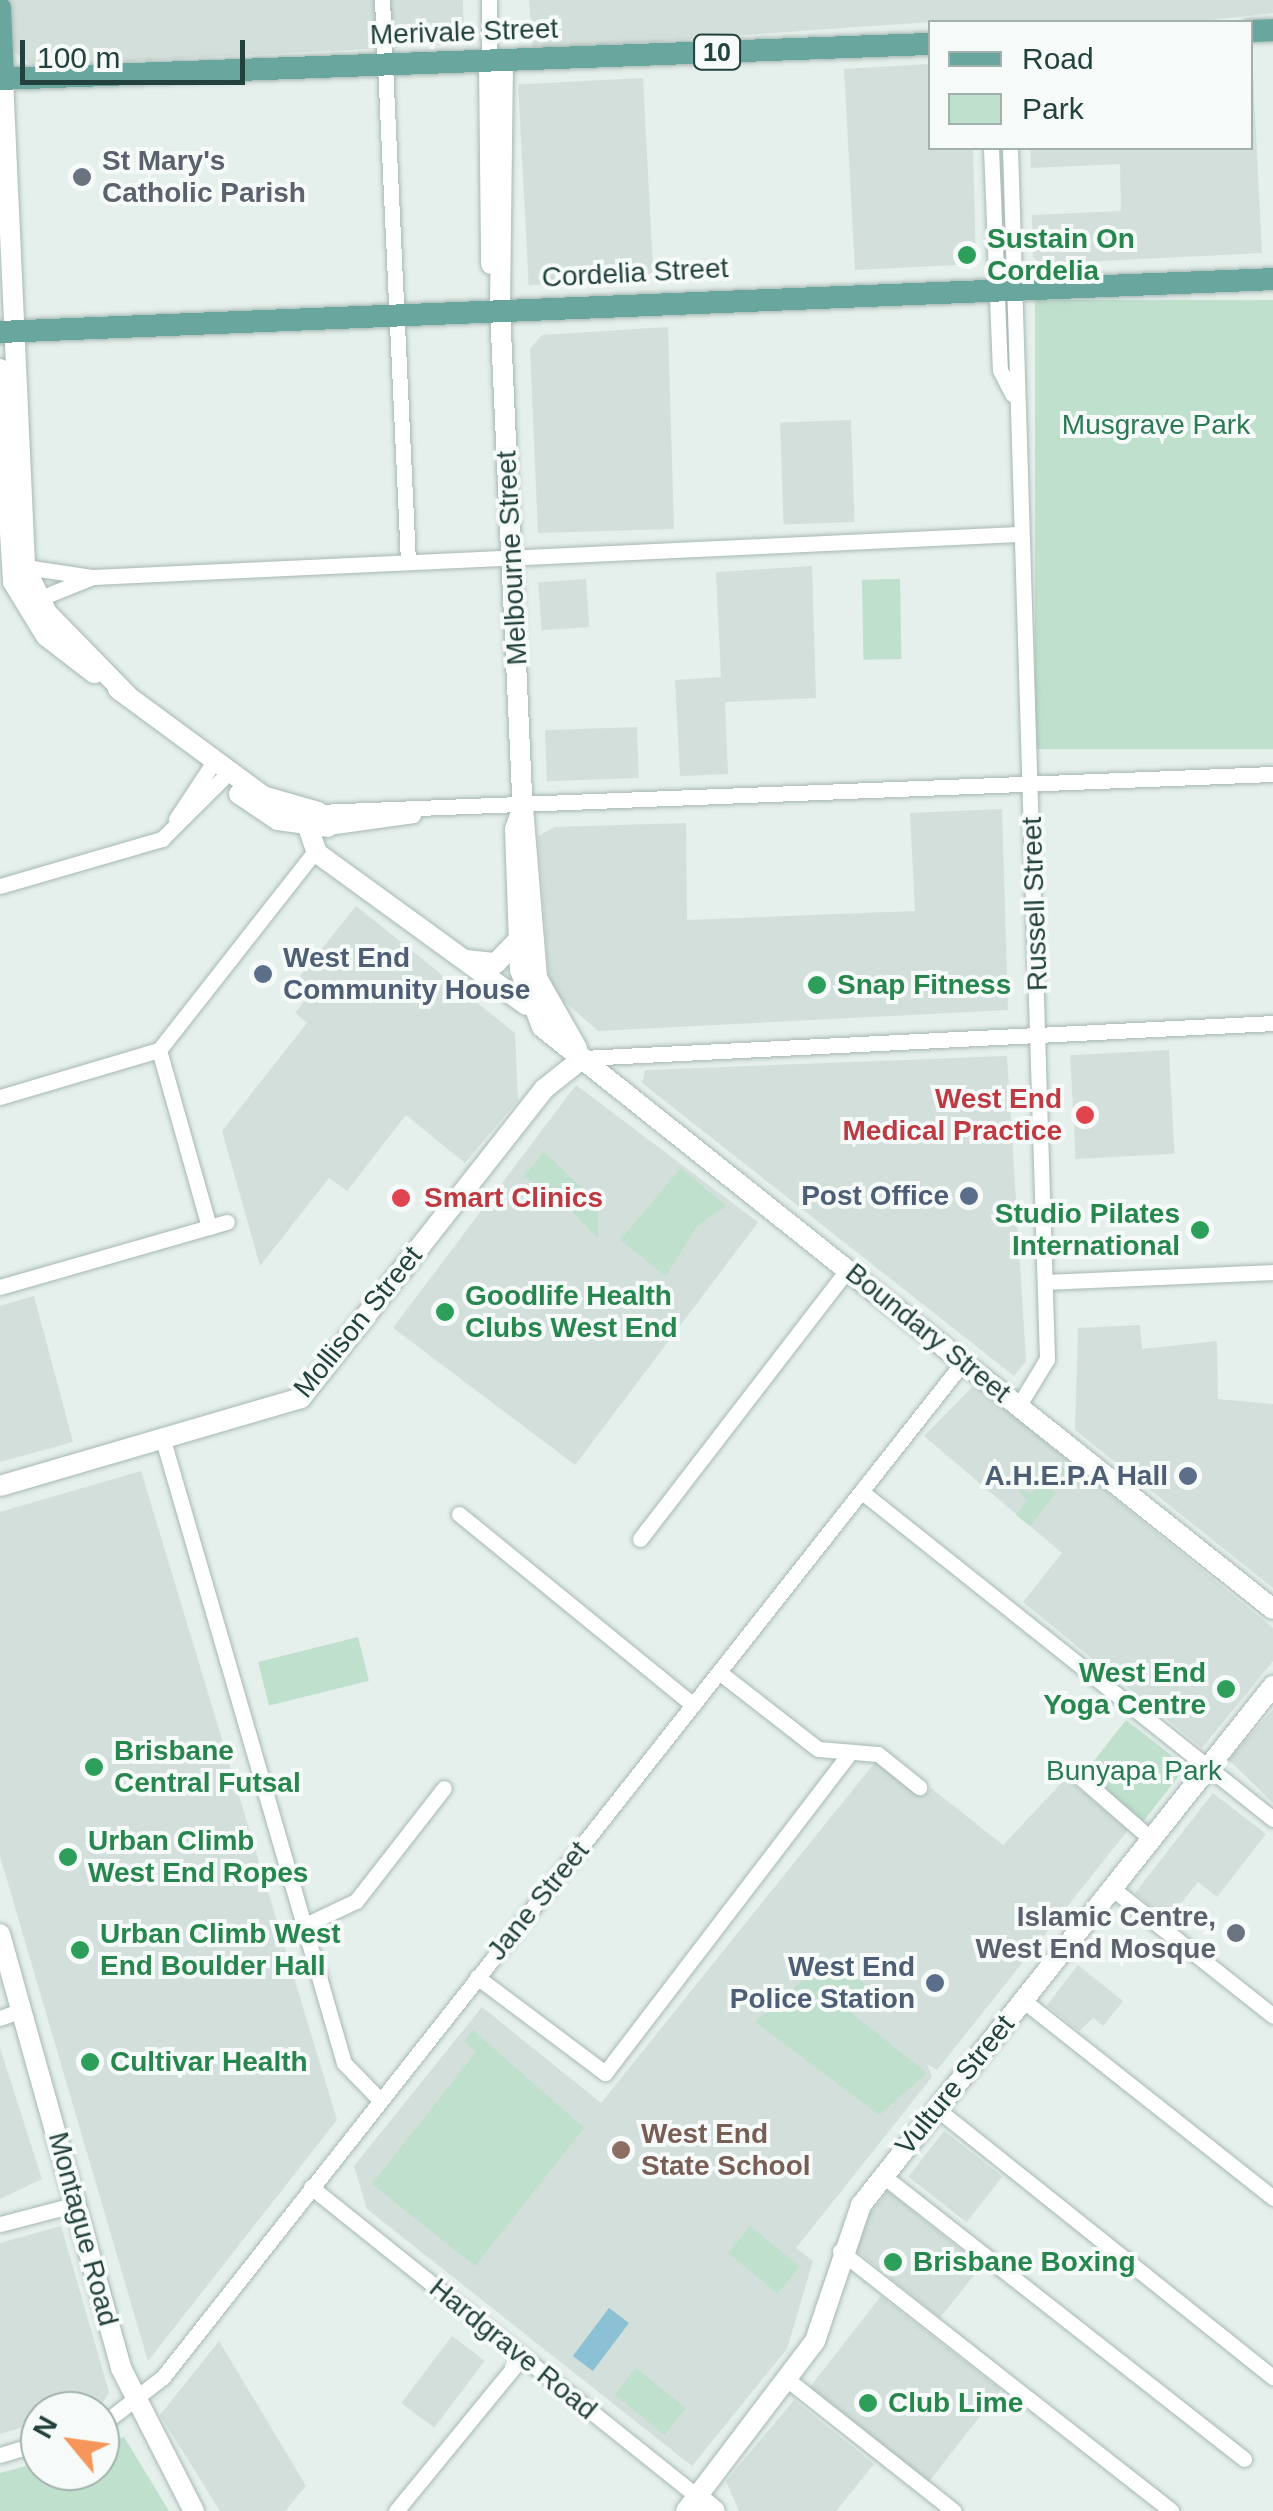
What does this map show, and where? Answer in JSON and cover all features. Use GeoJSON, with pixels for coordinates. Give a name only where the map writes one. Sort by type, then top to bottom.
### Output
{"type":"FeatureCollection","features":[{"type":"Feature","properties":{"kind":"main road"},"geometry":{"type":"LineString","coordinates":[[0,8],[1,79]]}},
{"type":"Feature","properties":{"kind":"main road","name":"Merivale Street"},"geometry":{"type":"LineString","coordinates":[[1,79],[928,44]]}},
{"type":"Feature","properties":{"kind":"main road","name":"Cordelia Street"},"geometry":{"type":"LineString","coordinates":[[6,332],[1273,278]]}},
{"type":"Feature","properties":{"kind":"street"},"geometry":{"type":"LineString","coordinates":[[382,0],[408,562]]}},
{"type":"Feature","properties":{"kind":"street","name":"Melbourne Street"},"geometry":{"type":"LineString","coordinates":[[489,0],[496,61],[491,291],[500,309],[523,806],[538,985],[582,1058]]}},
{"type":"Feature","properties":{"kind":"street"},"geometry":{"type":"LineString","coordinates":[[1,79],[11,563],[7,588],[46,636],[128,695],[268,816],[318,822],[431,810],[1273,774]]}},
{"type":"Feature","properties":{"kind":"street","name":"Russell Street"},"geometry":{"type":"LineString","coordinates":[[991,150],[1006,288]]}},
{"type":"Feature","properties":{"kind":"street","name":"Russell Street"},"geometry":{"type":"LineString","coordinates":[[1010,150],[1000,370],[1012,394],[1039,1033],[1047,1368],[1019,1405]]}},
{"type":"Feature","properties":{"kind":"street"},"geometry":{"type":"LineString","coordinates":[[0,369],[11,563],[38,599],[128,695]]}},
{"type":"Feature","properties":{"kind":"street"},"geometry":{"type":"LineString","coordinates":[[11,563],[93,576],[1018,534]]}},
{"type":"Feature","properties":{"kind":"street"},"geometry":{"type":"LineString","coordinates":[[7,588],[38,599],[93,576]]}},
{"type":"Feature","properties":{"kind":"street"},"geometry":{"type":"LineString","coordinates":[[210,765],[318,822],[344,870]]}},
{"type":"Feature","properties":{"kind":"street"},"geometry":{"type":"LineString","coordinates":[[0,886],[166,836],[210,765]]}},
{"type":"Feature","properties":{"kind":"street","name":"Melbourne Street"},"geometry":{"type":"LineString","coordinates":[[523,806],[514,829],[518,939],[528,1006]]}},
{"type":"Feature","properties":{"kind":"street"},"geometry":{"type":"LineString","coordinates":[[0,1097],[159,1050],[315,850],[318,822]]}},
{"type":"Feature","properties":{"kind":"street"},"geometry":{"type":"LineString","coordinates":[[315,850],[450,953],[528,1006],[582,1058],[1273,1022]]}},
{"type":"Feature","properties":{"kind":"street"},"geometry":{"type":"LineString","coordinates":[[450,953],[493,964],[518,939]]}},
{"type":"Feature","properties":{"kind":"street"},"geometry":{"type":"LineString","coordinates":[[159,1050],[210,1227]]}},
{"type":"Feature","properties":{"kind":"street","name":"Boundary Street"},"geometry":{"type":"LineString","coordinates":[[582,1058],[1273,1608]]}},
{"type":"Feature","properties":{"kind":"street","name":"Mollison Street"},"geometry":{"type":"LineString","coordinates":[[0,1486],[301,1398],[544,1089],[582,1058]]}},
{"type":"Feature","properties":{"kind":"street"},"geometry":{"type":"LineString","coordinates":[[0,1287],[226,1222]]}},
{"type":"Feature","properties":{"kind":"street"},"geometry":{"type":"LineString","coordinates":[[640,1540],[848,1269]]}},
{"type":"Feature","properties":{"kind":"street"},"geometry":{"type":"LineString","coordinates":[[1046,1282],[1273,1272]]}},
{"type":"Feature","properties":{"kind":"street","name":"Jane Street"},"geometry":{"type":"LineString","coordinates":[[120,2413],[135,2404],[310,2187],[964,1361]]}},
{"type":"Feature","properties":{"kind":"street"},"geometry":{"type":"LineString","coordinates":[[163,1440],[344,2064],[379,2099]]}},
{"type":"Feature","properties":{"kind":"street"},"geometry":{"type":"LineString","coordinates":[[862,1492],[1273,1818]]}},
{"type":"Feature","properties":{"kind":"street"},"geometry":{"type":"LineString","coordinates":[[459,1514],[693,1705]]}},
{"type":"Feature","properties":{"kind":"street"},"geometry":{"type":"LineString","coordinates":[[720,1672],[818,1749],[878,1754],[920,1787]]}},
{"type":"Feature","properties":{"kind":"street","name":"Vulture Street"},"geometry":{"type":"LineString","coordinates":[[692,2504],[815,2341],[839,2251],[882,2175],[1273,1686]]}},
{"type":"Feature","properties":{"kind":"street"},"geometry":{"type":"LineString","coordinates":[[478,1977],[605,2074],[850,1752]]}},
{"type":"Feature","properties":{"kind":"street"},"geometry":{"type":"LineString","coordinates":[[1080,1777],[1151,1839]]}},
{"type":"Feature","properties":{"kind":"street"},"geometry":{"type":"LineString","coordinates":[[304,1926],[356,1901],[444,1788]]}},
{"type":"Feature","properties":{"kind":"street"},"geometry":{"type":"LineString","coordinates":[[1112,1889],[1273,2016]]}},
{"type":"Feature","properties":{"kind":"street","name":"Montague Road"},"geometry":{"type":"LineString","coordinates":[[0,1934],[135,2404],[194,2511]]}},
{"type":"Feature","properties":{"kind":"street"},"geometry":{"type":"LineString","coordinates":[[1024,2000],[1273,2198]]}},
{"type":"Feature","properties":{"kind":"street"},"geometry":{"type":"LineString","coordinates":[[0,2018],[22,2010]]}},
{"type":"Feature","properties":{"kind":"street"},"geometry":{"type":"LineString","coordinates":[[936,2109],[1273,2377]]}},
{"type":"Feature","properties":{"kind":"street"},"geometry":{"type":"LineString","coordinates":[[882,2175],[1244,2460]]}},
{"type":"Feature","properties":{"kind":"street","name":"Hardgrave Road"},"geometry":{"type":"LineString","coordinates":[[310,2187],[522,2357],[692,2504],[716,2511]]}},
{"type":"Feature","properties":{"kind":"street"},"geometry":{"type":"LineString","coordinates":[[0,2224],[77,2204]]}},
{"type":"Feature","properties":{"kind":"street"},"geometry":{"type":"LineString","coordinates":[[839,2251],[1171,2511]]}},
{"type":"Feature","properties":{"kind":"street"},"geometry":{"type":"LineString","coordinates":[[396,2511],[522,2357]]}},
{"type":"Feature","properties":{"kind":"street"},"geometry":{"type":"LineString","coordinates":[[788,2380],[954,2511]]}},
{"type":"Feature","properties":{"kind":"shaded area"},"geometry":{"type":"Polygon","coordinates":[[[7,0],[463,0],[464,44],[33,66],[10,48],[7,0]]]}},
{"type":"Feature","properties":{"kind":"shaded area"},"geometry":{"type":"Polygon","coordinates":[[[529,0],[1273,0],[1273,13],[1212,20],[928,20],[533,50],[529,0]]]}},
{"type":"Feature","properties":{"kind":"shaded area"},"geometry":{"type":"Polygon","coordinates":[[[928,64],[928,150],[973,150],[976,264],[855,270],[844,69],[928,64]]]}},
{"type":"Feature","properties":{"kind":"shaded area"},"geometry":{"type":"Polygon","coordinates":[[[1253,74],[1262,253],[1041,264],[1033,257],[1032,215],[1121,211],[1120,164],[1031,168],[1030,150],[1253,150],[1253,74]]]}},
{"type":"Feature","properties":{"kind":"shaded area"},"geometry":{"type":"Polygon","coordinates":[[[643,78],[654,279],[529,285],[518,85],[643,78]]]}},
{"type":"Feature","properties":{"kind":"shaded area"},"geometry":{"type":"Polygon","coordinates":[[[668,327],[674,529],[538,533],[530,349],[542,335],[668,327]]]}},
{"type":"Feature","properties":{"kind":"shaded area"},"geometry":{"type":"Polygon","coordinates":[[[851,420],[855,522],[784,524],[780,422],[851,420]]]}},
{"type":"Feature","properties":{"kind":"shaded area"},"geometry":{"type":"Polygon","coordinates":[[[812,566],[816,698],[725,702],[728,774],[680,776],[675,680],[721,677],[716,572],[812,566]]]}},
{"type":"Feature","properties":{"kind":"shaded area"},"geometry":{"type":"Polygon","coordinates":[[[586,579],[589,627],[541,630],[538,582],[586,579]]]}},
{"type":"Feature","properties":{"kind":"shaded area"},"geometry":{"type":"Polygon","coordinates":[[[637,727],[639,778],[547,781],[545,730],[637,727]]]}},
{"type":"Feature","properties":{"kind":"shaded area"},"geometry":{"type":"Polygon","coordinates":[[[1002,809],[1008,1010],[598,1031],[550,989],[538,836],[555,827],[686,823],[687,920],[915,911],[910,813],[1002,809]]]}},
{"type":"Feature","properties":{"kind":"shaded area"},"geometry":{"type":"Polygon","coordinates":[[[356,906],[515,1033],[518,1100],[465,1163],[406,1115],[347,1191],[329,1178],[260,1266],[222,1131],[307,1023],[295,1013],[313,990],[300,976],[356,906]]]}},
{"type":"Feature","properties":{"kind":"shaded area"},"geometry":{"type":"Polygon","coordinates":[[[1169,1050],[1174,1154],[1076,1159],[1070,1055],[1169,1050]]]}},
{"type":"Feature","properties":{"kind":"shaded area"},"geometry":{"type":"Polygon","coordinates":[[[1007,1056],[1026,1361],[1014,1376],[642,1083],[645,1070],[1007,1056]]]}},
{"type":"Feature","properties":{"kind":"shaded area"},"geometry":{"type":"Polygon","coordinates":[[[576,1085],[758,1222],[575,1465],[393,1328],[576,1085]]]}},
{"type":"Feature","properties":{"kind":"shaded area"},"geometry":{"type":"Polygon","coordinates":[[[34,1296],[73,1442],[0,1462],[0,1306],[34,1296]]]}},
{"type":"Feature","properties":{"kind":"shaded area"},"geometry":{"type":"Polygon","coordinates":[[[1140,1325],[1142,1349],[1217,1341],[1218,1399],[1273,1404],[1273,1588],[1075,1430],[1078,1328],[1140,1325]]]}},
{"type":"Feature","properties":{"kind":"shaded area"},"geometry":{"type":"Polygon","coordinates":[[[975,1384],[1273,1628],[1273,1661],[1202,1748],[1023,1602],[1062,1553],[924,1436],[975,1384]]]}},
{"type":"Feature","properties":{"kind":"shaded area"},"geometry":{"type":"Polygon","coordinates":[[[141,1471],[337,2120],[148,2361],[0,1856],[0,1512],[141,1471]]]}},
{"type":"Feature","properties":{"kind":"shaded area"},"geometry":{"type":"Polygon","coordinates":[[[1273,1710],[1273,1803],[1228,1759],[1273,1710]]]}},
{"type":"Feature","properties":{"kind":"shaded area","name":"West End State School"},"geometry":{"type":"Polygon","coordinates":[[[876,1761],[923,1797],[931,1788],[1003,1845],[1066,1778],[1128,1830],[937,2070],[927,2064],[932,2077],[796,2248],[813,2261],[787,2349],[692,2466],[367,2209],[354,2166],[482,2007],[601,2103],[876,1761]]]}},
{"type":"Feature","properties":{"kind":"shaded area"},"geometry":{"type":"Polygon","coordinates":[[[1213,1793],[1266,1834],[1217,1897],[1198,1882],[1168,1920],[1135,1893],[1213,1793]]]}},
{"type":"Feature","properties":{"kind":"shaded area"},"geometry":{"type":"Polygon","coordinates":[[[1078,1965],[1123,2001],[1103,2026],[1093,2018],[1079,2031],[1047,2005],[1078,1965]]]}},
{"type":"Feature","properties":{"kind":"shaded area"},"geometry":{"type":"Polygon","coordinates":[[[0,2048],[42,2179],[0,2199],[0,2048]]]}},
{"type":"Feature","properties":{"kind":"shaded area"},"geometry":{"type":"Polygon","coordinates":[[[944,2131],[1002,2177],[967,2222],[908,2177],[944,2131]]]}},
{"type":"Feature","properties":{"kind":"shaded area"},"geometry":{"type":"Polygon","coordinates":[[[888,2191],[981,2267],[940,2318],[846,2242],[888,2191]]]}},
{"type":"Feature","properties":{"kind":"shaded area"},"geometry":{"type":"Polygon","coordinates":[[[61,2226],[109,2391],[20,2391],[20,2428],[0,2434],[0,2243],[61,2226]]]}},
{"type":"Feature","properties":{"kind":"shaded area"},"geometry":{"type":"Polygon","coordinates":[[[881,2296],[1001,2390],[928,2483],[808,2389],[881,2296]]]}},
{"type":"Feature","properties":{"kind":"shaded area"},"geometry":{"type":"Polygon","coordinates":[[[452,2336],[485,2361],[434,2428],[401,2403],[452,2336]]]}},
{"type":"Feature","properties":{"kind":"shaded area"},"geometry":{"type":"Polygon","coordinates":[[[219,2341],[306,2486],[285,2511],[220,2511],[160,2415],[219,2341]]]}},
{"type":"Feature","properties":{"kind":"shaded area"},"geometry":{"type":"Polygon","coordinates":[[[794,2400],[874,2464],[836,2511],[739,2511],[726,2481],[794,2400]]]}},
{"type":"Feature","properties":{"kind":"green space","name":"Musgrave Park"},"geometry":{"type":"Polygon","coordinates":[[[1035,300],[1273,300],[1273,749],[1035,749],[1035,300]]]}},
{"type":"Feature","properties":{"kind":"green space"},"geometry":{"type":"Polygon","coordinates":[[[900,579],[901,659],[863,660],[862,580],[900,579]]]}},
{"type":"Feature","properties":{"kind":"green space"},"geometry":{"type":"Polygon","coordinates":[[[544,1152],[598,1203],[598,1238],[552,1191],[523,1177],[544,1152]]]}},
{"type":"Feature","properties":{"kind":"green space"},"geometry":{"type":"Polygon","coordinates":[[[681,1168],[726,1206],[697,1226],[666,1276],[620,1240],[681,1168]]]}},
{"type":"Feature","properties":{"kind":"green space"},"geometry":{"type":"Polygon","coordinates":[[[1057,1463],[1071,1474],[1049,1486],[1056,1493],[1030,1526],[1016,1515],[1027,1501],[1018,1489],[1032,1493],[1057,1463]]]}},
{"type":"Feature","properties":{"kind":"green space"},"geometry":{"type":"Polygon","coordinates":[[[358,1637],[369,1681],[269,1706],[258,1662],[358,1637]]]}},
{"type":"Feature","properties":{"kind":"green space","name":"Bunyapa Park"},"geometry":{"type":"Polygon","coordinates":[[[1126,1720],[1186,1767],[1143,1821],[1084,1774],[1126,1720]]]}},
{"type":"Feature","properties":{"kind":"green space"},"geometry":{"type":"Polygon","coordinates":[[[826,1960],[869,1986],[850,2012],[927,2073],[879,2115],[755,2022],[826,1960]]]}},
{"type":"Feature","properties":{"kind":"green space"},"geometry":{"type":"Polygon","coordinates":[[[473,2030],[584,2128],[475,2266],[372,2184],[476,2052],[464,2041],[473,2030]]]}},
{"type":"Feature","properties":{"kind":"green space"},"geometry":{"type":"Polygon","coordinates":[[[750,2226],[800,2266],[778,2293],[728,2253],[750,2226]]]}},
{"type":"Feature","properties":{"kind":"green space"},"geometry":{"type":"Polygon","coordinates":[[[636,2368],[686,2408],[664,2435],[615,2394],[636,2368]]]}},
{"type":"Feature","properties":{"kind":"green space"},"geometry":{"type":"Polygon","coordinates":[[[124,2437],[169,2511],[0,2511],[0,2473],[20,2468],[20,2491],[120,2491],[120,2438],[124,2437]]]}},
{"type":"Feature","properties":{"kind":"water"},"geometry":{"type":"Polygon","coordinates":[[[609,2308],[629,2323],[593,2371],[573,2356],[609,2308]]]}},
{"type":"Feature","properties":{"kind":"place","name":"St Mary's Catholic Parish"},"geometry":{"type":"Point","coordinates":[82,177]}},
{"type":"Feature","properties":{"kind":"place","name":"Sustain On Cordelia"},"geometry":{"type":"Point","coordinates":[967,255]}},
{"type":"Feature","properties":{"kind":"place","name":"West End Community House"},"geometry":{"type":"Point","coordinates":[263,974]}},
{"type":"Feature","properties":{"kind":"place","name":"Snap Fitness"},"geometry":{"type":"Point","coordinates":[817,985]}},
{"type":"Feature","properties":{"kind":"place","name":"West End Medical Practice"},"geometry":{"type":"Point","coordinates":[1085,1115]}},
{"type":"Feature","properties":{"kind":"place","name":"Post Office"},"geometry":{"type":"Point","coordinates":[969,1196]}},
{"type":"Feature","properties":{"kind":"place","name":"Smart Clinics"},"geometry":{"type":"Point","coordinates":[401,1198]}},
{"type":"Feature","properties":{"kind":"place","name":"Studio Pilates International"},"geometry":{"type":"Point","coordinates":[1200,1230]}},
{"type":"Feature","properties":{"kind":"place","name":"Goodlife Health Clubs West End"},"geometry":{"type":"Point","coordinates":[445,1312]}},
{"type":"Feature","properties":{"kind":"place","name":"A.H.E.P.A Hall"},"geometry":{"type":"Point","coordinates":[1188,1476]}},
{"type":"Feature","properties":{"kind":"place","name":"West End Yoga Centre"},"geometry":{"type":"Point","coordinates":[1226,1689]}},
{"type":"Feature","properties":{"kind":"place","name":"Brisbane Central Futsal"},"geometry":{"type":"Point","coordinates":[94,1767]}},
{"type":"Feature","properties":{"kind":"place","name":"Urban Climb West End Ropes"},"geometry":{"type":"Point","coordinates":[68,1857]}},
{"type":"Feature","properties":{"kind":"place","name":"Islamic Centre, West End Mosque"},"geometry":{"type":"Point","coordinates":[1236,1933]}},
{"type":"Feature","properties":{"kind":"place","name":"Urban Climb West End Boulder Hall"},"geometry":{"type":"Point","coordinates":[80,1950]}},
{"type":"Feature","properties":{"kind":"place","name":"West End Police Station"},"geometry":{"type":"Point","coordinates":[935,1983]}},
{"type":"Feature","properties":{"kind":"place","name":"Cultivar Health"},"geometry":{"type":"Point","coordinates":[90,2062]}},
{"type":"Feature","properties":{"kind":"place","name":"West End State School"},"geometry":{"type":"Point","coordinates":[621,2150]}},
{"type":"Feature","properties":{"kind":"place","name":"Brisbane Boxing"},"geometry":{"type":"Point","coordinates":[893,2262]}},
{"type":"Feature","properties":{"kind":"place","name":"Club Lime"},"geometry":{"type":"Point","coordinates":[868,2403]}}]}
